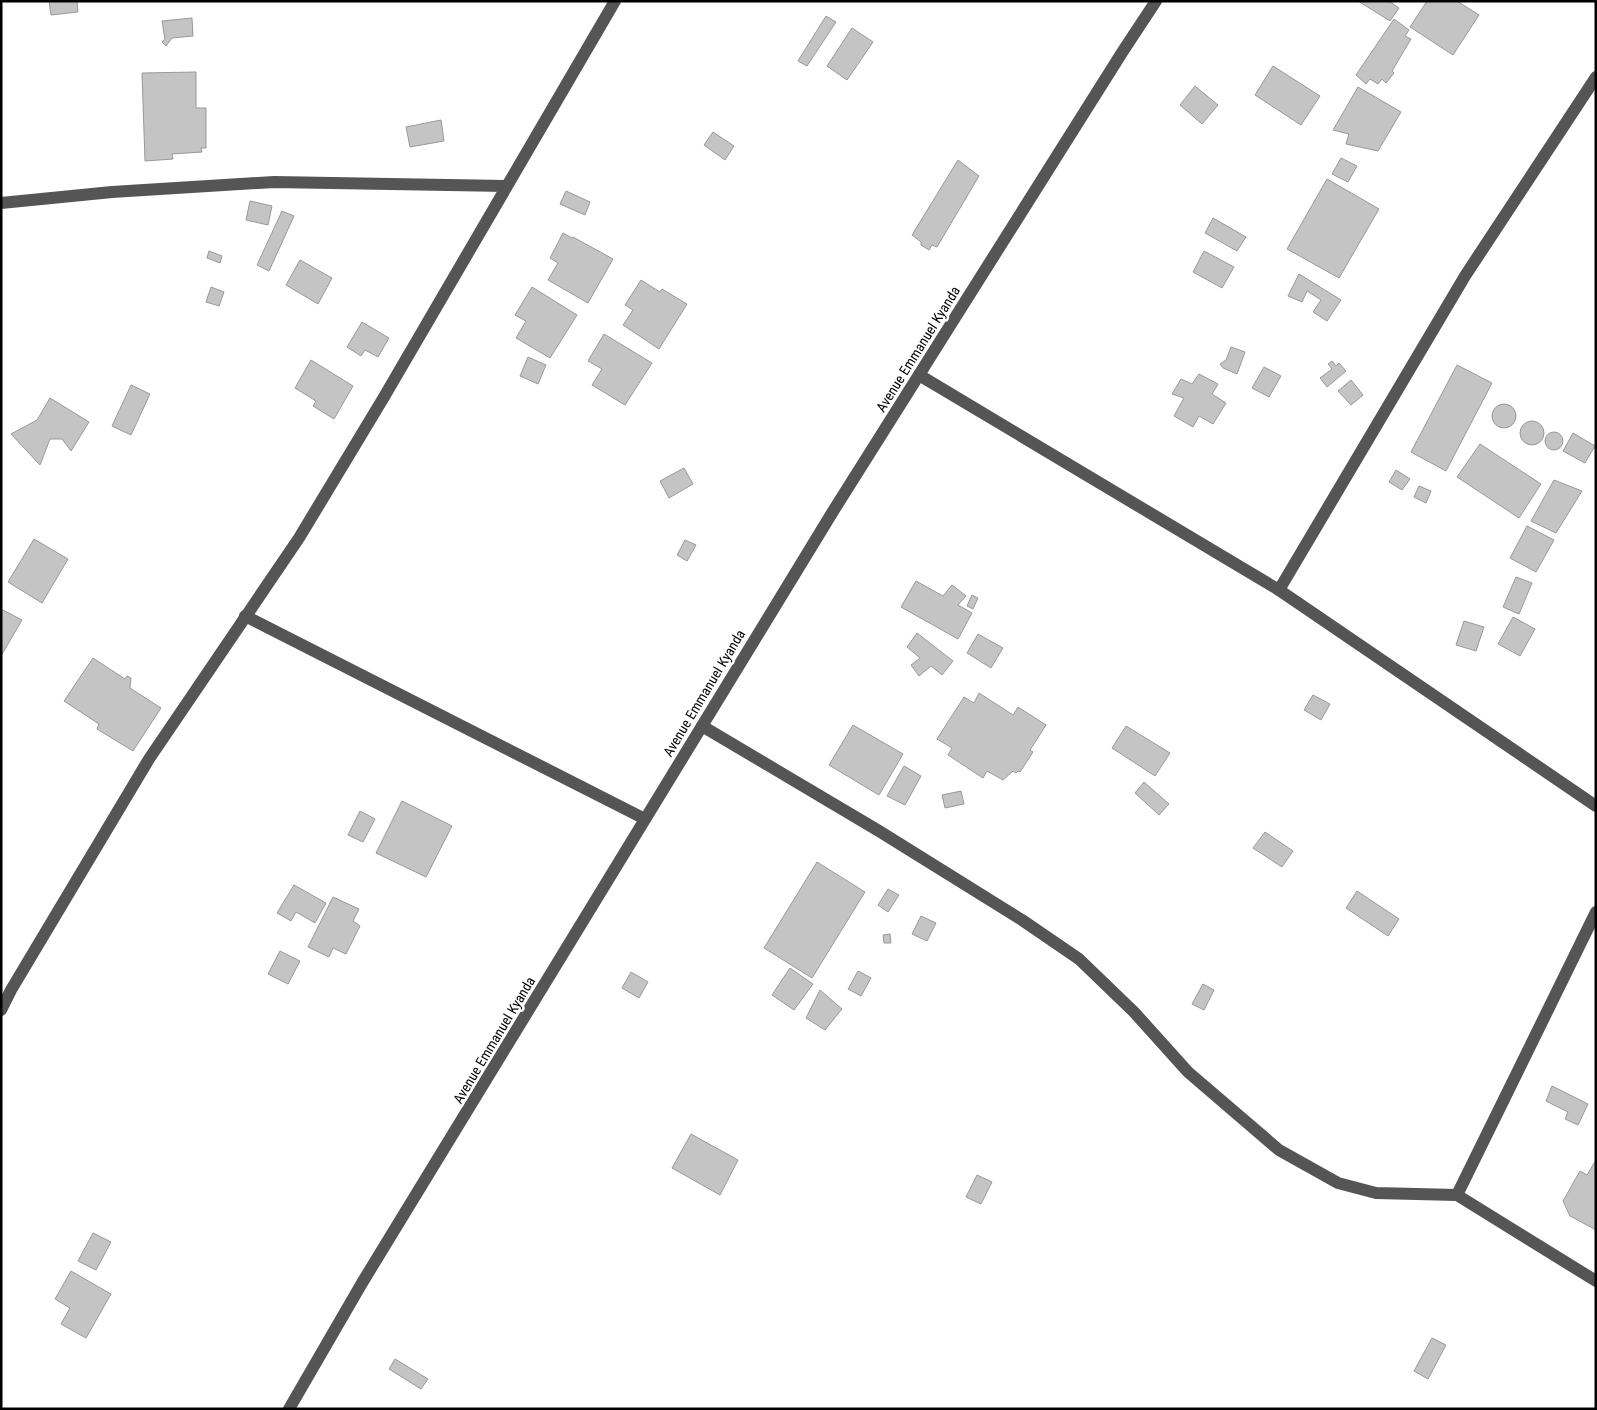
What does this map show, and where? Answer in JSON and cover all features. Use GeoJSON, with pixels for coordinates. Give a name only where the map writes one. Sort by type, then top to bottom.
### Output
{"type":"FeatureCollection","features":[{"type":"Feature","properties":{"kind":"street"},"geometry":{"type":"LineString","coordinates":[[1,1010],[6,987],[140,775],[299,538],[384,397],[615,1]]}},
{"type":"Feature","properties":{"kind":"street","name":"Avenue Emmanuel Kyanda"},"geometry":{"type":"LineString","coordinates":[[289,1409],[362,1283],[827,522],[1156,1]]}},
{"type":"Feature","properties":{"kind":"street"},"geometry":{"type":"LineString","coordinates":[[1279,590],[1465,276],[1596,77]]}},
{"type":"Feature","properties":{"kind":"street"},"geometry":{"type":"LineString","coordinates":[[1,203],[112,192],[274,182],[506,186]]}},
{"type":"Feature","properties":{"kind":"street"},"geometry":{"type":"LineString","coordinates":[[919,375],[1279,590],[1596,806]]}},
{"type":"Feature","properties":{"kind":"street"},"geometry":{"type":"LineString","coordinates":[[245,616],[645,819]]}},
{"type":"Feature","properties":{"kind":"street"},"geometry":{"type":"LineString","coordinates":[[702,726],[879,831],[1022,920],[1080,959],[1134,1012],[1188,1072],[1279,1150],[1338,1183],[1376,1193],[1458,1195],[1596,1281]]}},
{"type":"Feature","properties":{"kind":"street"},"geometry":{"type":"LineString","coordinates":[[1458,1195],[1596,912]]}},
{"type":"Feature","properties":{"kind":"building"},"geometry":{"type":"Polygon","coordinates":[[[49,1],[77,1],[78,12],[51,15],[49,1]]]}},
{"type":"Feature","properties":{"kind":"building"},"geometry":{"type":"Polygon","coordinates":[[[1358,1],[1389,1],[1399,8],[1390,21],[1358,1]]]}},
{"type":"Feature","properties":{"kind":"building"},"geometry":{"type":"Polygon","coordinates":[[[1427,1],[1457,1],[1479,15],[1453,55],[1410,27],[1427,1]]]}},
{"type":"Feature","properties":{"kind":"building"},"geometry":{"type":"Polygon","coordinates":[[[826,16],[836,22],[807,66],[798,61],[826,16]]]}},
{"type":"Feature","properties":{"kind":"building"},"geometry":{"type":"Polygon","coordinates":[[[192,18],[193,36],[172,38],[166,46],[162,42],[165,39],[162,21],[192,18]]]}},
{"type":"Feature","properties":{"kind":"building"},"geometry":{"type":"Polygon","coordinates":[[[1394,19],[1409,30],[1405,36],[1411,39],[1392,71],[1394,73],[1386,83],[1382,79],[1378,84],[1370,79],[1366,84],[1356,75],[1394,19]]]}},
{"type":"Feature","properties":{"kind":"building"},"geometry":{"type":"Polygon","coordinates":[[[852,28],[873,42],[847,80],[827,66],[852,28]]]}},
{"type":"Feature","properties":{"kind":"building"},"geometry":{"type":"Polygon","coordinates":[[[1273,66],[1320,96],[1301,125],[1255,95],[1273,66]]]}},
{"type":"Feature","properties":{"kind":"building"},"geometry":{"type":"Polygon","coordinates":[[[196,72],[196,108],[206,108],[206,148],[201,148],[202,152],[172,154],[173,159],[145,161],[142,73],[196,72]]]}},
{"type":"Feature","properties":{"kind":"building"},"geometry":{"type":"Polygon","coordinates":[[[1195,86],[1218,105],[1202,124],[1180,105],[1195,86]]]}},
{"type":"Feature","properties":{"kind":"building"},"geometry":{"type":"Polygon","coordinates":[[[1358,87],[1401,112],[1378,151],[1346,144],[1349,134],[1333,130],[1358,87]]]}},
{"type":"Feature","properties":{"kind":"building"},"geometry":{"type":"Polygon","coordinates":[[[441,120],[444,141],[410,147],[406,127],[441,120]]]}},
{"type":"Feature","properties":{"kind":"building"},"geometry":{"type":"Polygon","coordinates":[[[713,132],[734,146],[725,160],[704,145],[713,132]]]}},
{"type":"Feature","properties":{"kind":"building"},"geometry":{"type":"Polygon","coordinates":[[[1341,158],[1357,166],[1348,182],[1332,174],[1341,158]]]}},
{"type":"Feature","properties":{"kind":"building"},"geometry":{"type":"Polygon","coordinates":[[[958,160],[979,176],[937,247],[932,245],[929,250],[921,245],[921,242],[912,235],[958,160]]]}},
{"type":"Feature","properties":{"kind":"building"},"geometry":{"type":"Polygon","coordinates":[[[1327,179],[1379,209],[1339,278],[1287,249],[1327,179]]]}},
{"type":"Feature","properties":{"kind":"building"},"geometry":{"type":"Polygon","coordinates":[[[566,191],[590,202],[585,215],[560,204],[566,191]]]}},
{"type":"Feature","properties":{"kind":"building"},"geometry":{"type":"Polygon","coordinates":[[[250,201],[272,206],[268,225],[246,220],[250,201]]]}},
{"type":"Feature","properties":{"kind":"building"},"geometry":{"type":"Polygon","coordinates":[[[282,211],[294,216],[269,271],[257,265],[282,211]]]}},
{"type":"Feature","properties":{"kind":"building"},"geometry":{"type":"Polygon","coordinates":[[[1213,218],[1246,237],[1237,251],[1205,233],[1213,218]]]}},
{"type":"Feature","properties":{"kind":"building"},"geometry":{"type":"Polygon","coordinates":[[[563,233],[613,259],[588,303],[548,280],[558,263],[550,258],[563,233]]]}},
{"type":"Feature","properties":{"kind":"building"},"geometry":{"type":"Polygon","coordinates":[[[209,251],[222,256],[220,263],[207,258],[209,251]]]}},
{"type":"Feature","properties":{"kind":"building"},"geometry":{"type":"Polygon","coordinates":[[[1204,251],[1234,267],[1222,288],[1193,272],[1204,251]]]}},
{"type":"Feature","properties":{"kind":"building"},"geometry":{"type":"Polygon","coordinates":[[[300,260],[332,278],[318,304],[286,285],[300,260]]]}},
{"type":"Feature","properties":{"kind":"building"},"geometry":{"type":"Polygon","coordinates":[[[1299,274],[1341,300],[1327,321],[1313,312],[1321,300],[1307,291],[1302,302],[1288,296],[1299,274]]]}},
{"type":"Feature","properties":{"kind":"building"},"geometry":{"type":"Polygon","coordinates":[[[641,280],[660,292],[662,289],[687,304],[659,349],[623,325],[633,310],[625,305],[641,280]]]}},
{"type":"Feature","properties":{"kind":"building"},"geometry":{"type":"Polygon","coordinates":[[[211,287],[224,292],[219,306],[206,302],[211,287]]]}},
{"type":"Feature","properties":{"kind":"building"},"geometry":{"type":"Polygon","coordinates":[[[532,287],[577,315],[550,358],[516,338],[526,321],[515,315],[532,287]]]}},
{"type":"Feature","properties":{"kind":"building"},"geometry":{"type":"Polygon","coordinates":[[[362,322],[389,338],[378,357],[365,350],[361,356],[347,347],[362,322]]]}},
{"type":"Feature","properties":{"kind":"building"},"geometry":{"type":"Polygon","coordinates":[[[604,334],[652,363],[625,405],[592,385],[602,369],[588,361],[604,334]]]}},
{"type":"Feature","properties":{"kind":"building"},"geometry":{"type":"Polygon","coordinates":[[[1231,347],[1245,352],[1237,374],[1223,368],[1220,364],[1226,360],[1231,347]]]}},
{"type":"Feature","properties":{"kind":"building"},"geometry":{"type":"Polygon","coordinates":[[[528,357],[546,365],[538,384],[520,376],[528,357]]]}},
{"type":"Feature","properties":{"kind":"building"},"geometry":{"type":"Polygon","coordinates":[[[311,360],[353,386],[334,419],[313,406],[316,401],[295,388],[311,360]]]}},
{"type":"Feature","properties":{"kind":"building"},"geometry":{"type":"Polygon","coordinates":[[[1332,361],[1336,366],[1339,363],[1346,371],[1327,387],[1320,378],[1332,369],[1328,364],[1332,361]]]}},
{"type":"Feature","properties":{"kind":"building"},"geometry":{"type":"Polygon","coordinates":[[[1457,365],[1492,383],[1446,471],[1411,452],[1457,365]]]}},
{"type":"Feature","properties":{"kind":"building"},"geometry":{"type":"Polygon","coordinates":[[[1264,367],[1281,376],[1269,397],[1252,388],[1264,367]]]}},
{"type":"Feature","properties":{"kind":"building"},"geometry":{"type":"Polygon","coordinates":[[[1199,374],[1218,384],[1212,394],[1226,403],[1213,424],[1199,416],[1193,427],[1174,416],[1184,398],[1172,394],[1181,379],[1192,384],[1199,374]]]}},
{"type":"Feature","properties":{"kind":"building"},"geometry":{"type":"Polygon","coordinates":[[[1351,380],[1363,395],[1351,405],[1338,391],[1351,380]]]}},
{"type":"Feature","properties":{"kind":"building"},"geometry":{"type":"Polygon","coordinates":[[[131,385],[150,394],[131,435],[112,426],[131,385]]]}},
{"type":"Feature","properties":{"kind":"building"},"geometry":{"type":"Polygon","coordinates":[[[50,398],[89,422],[71,451],[62,439],[50,439],[40,465],[11,434],[37,420],[50,398]]]}},
{"type":"Feature","properties":{"kind":"building"},"geometry":{"type":"Polygon","coordinates":[[[1504,404],[1509,405],[1515,411],[1515,421],[1509,427],[1504,428],[1499,427],[1493,421],[1492,416],[1493,411],[1499,405],[1504,404]]]}},
{"type":"Feature","properties":{"kind":"building"},"geometry":{"type":"Polygon","coordinates":[[[1532,421],[1540,425],[1544,433],[1540,441],[1532,445],[1524,441],[1520,433],[1524,425],[1532,421]]]}},
{"type":"Feature","properties":{"kind":"building"},"geometry":{"type":"Polygon","coordinates":[[[1554,432],[1560,435],[1563,441],[1560,447],[1554,450],[1548,447],[1545,441],[1548,435],[1554,432]]]}},
{"type":"Feature","properties":{"kind":"building"},"geometry":{"type":"Polygon","coordinates":[[[1573,433],[1595,446],[1585,463],[1563,451],[1573,433]]]}},
{"type":"Feature","properties":{"kind":"building"},"geometry":{"type":"Polygon","coordinates":[[[1480,444],[1541,484],[1519,518],[1457,477],[1480,444]]]}},
{"type":"Feature","properties":{"kind":"building"},"geometry":{"type":"Polygon","coordinates":[[[684,468],[693,484],[669,498],[660,481],[684,468]]]}},
{"type":"Feature","properties":{"kind":"building"},"geometry":{"type":"Polygon","coordinates":[[[1396,470],[1410,479],[1402,490],[1389,482],[1396,470]]]}},
{"type":"Feature","properties":{"kind":"building"},"geometry":{"type":"Polygon","coordinates":[[[1554,480],[1582,491],[1556,533],[1531,521],[1554,480]]]}},
{"type":"Feature","properties":{"kind":"building"},"geometry":{"type":"Polygon","coordinates":[[[1419,486],[1431,491],[1426,503],[1414,497],[1419,486]]]}},
{"type":"Feature","properties":{"kind":"building"},"geometry":{"type":"Polygon","coordinates":[[[1527,526],[1554,540],[1536,572],[1510,558],[1527,526]]]}},
{"type":"Feature","properties":{"kind":"building"},"geometry":{"type":"Polygon","coordinates":[[[34,539],[68,559],[42,603],[8,582],[34,539]]]}},
{"type":"Feature","properties":{"kind":"building"},"geometry":{"type":"Polygon","coordinates":[[[685,540],[696,545],[687,561],[677,555],[685,540]]]}},
{"type":"Feature","properties":{"kind":"building"},"geometry":{"type":"Polygon","coordinates":[[[1516,577],[1532,583],[1519,614],[1503,607],[1516,577]]]}},
{"type":"Feature","properties":{"kind":"building"},"geometry":{"type":"Polygon","coordinates":[[[916,581],[943,596],[952,585],[966,596],[958,605],[972,613],[958,639],[901,607],[916,581]]]}},
{"type":"Feature","properties":{"kind":"building"},"geometry":{"type":"Polygon","coordinates":[[[972,595],[978,598],[973,609],[967,606],[972,595]]]}},
{"type":"Feature","properties":{"kind":"building"},"geometry":{"type":"Polygon","coordinates":[[[1,609],[22,620],[1,656],[1,609]]]}},
{"type":"Feature","properties":{"kind":"building"},"geometry":{"type":"Polygon","coordinates":[[[1513,617],[1535,629],[1520,656],[1498,644],[1513,617]]]}},
{"type":"Feature","properties":{"kind":"building"},"geometry":{"type":"Polygon","coordinates":[[[1464,621],[1484,627],[1476,651],[1456,645],[1464,621]]]}},
{"type":"Feature","properties":{"kind":"building"},"geometry":{"type":"Polygon","coordinates":[[[917,633],[953,661],[942,675],[931,666],[919,676],[911,665],[920,658],[907,647],[917,633]]]}},
{"type":"Feature","properties":{"kind":"building"},"geometry":{"type":"Polygon","coordinates":[[[978,634],[1003,648],[991,668],[967,653],[978,634]]]}},
{"type":"Feature","properties":{"kind":"building"},"geometry":{"type":"Polygon","coordinates":[[[93,658],[125,679],[127,676],[131,678],[130,688],[161,708],[133,751],[97,729],[99,724],[64,701],[93,658]]]}},
{"type":"Feature","properties":{"kind":"building"},"geometry":{"type":"Polygon","coordinates":[[[979,693],[1013,715],[1018,707],[1046,725],[1030,750],[1033,752],[1020,772],[1016,773],[1013,771],[1003,780],[987,771],[983,778],[948,755],[952,748],[937,739],[964,697],[974,703],[979,693]]]}},
{"type":"Feature","properties":{"kind":"building"},"geometry":{"type":"Polygon","coordinates":[[[1313,695],[1330,704],[1321,720],[1304,710],[1313,695]]]}},
{"type":"Feature","properties":{"kind":"building"},"geometry":{"type":"Polygon","coordinates":[[[853,725],[903,754],[879,795],[829,765],[853,725]]]}},
{"type":"Feature","properties":{"kind":"building"},"geometry":{"type":"Polygon","coordinates":[[[1126,726],[1170,753],[1155,776],[1112,748],[1126,726]]]}},
{"type":"Feature","properties":{"kind":"building"},"geometry":{"type":"Polygon","coordinates":[[[904,766],[921,776],[905,805],[887,796],[904,766]]]}},
{"type":"Feature","properties":{"kind":"building"},"geometry":{"type":"Polygon","coordinates":[[[1144,782],[1169,804],[1159,815],[1135,793],[1144,782]]]}},
{"type":"Feature","properties":{"kind":"building"},"geometry":{"type":"Polygon","coordinates":[[[961,791],[964,804],[945,808],[942,795],[961,791]]]}},
{"type":"Feature","properties":{"kind":"building"},"geometry":{"type":"Polygon","coordinates":[[[402,801],[452,826],[426,877],[376,853],[402,801]]]}},
{"type":"Feature","properties":{"kind":"building"},"geometry":{"type":"Polygon","coordinates":[[[360,811],[375,819],[363,842],[348,835],[360,811]]]}},
{"type":"Feature","properties":{"kind":"building"},"geometry":{"type":"Polygon","coordinates":[[[1265,832],[1293,851],[1282,867],[1253,848],[1265,832]]]}},
{"type":"Feature","properties":{"kind":"building"},"geometry":{"type":"Polygon","coordinates":[[[817,862],[865,892],[812,978],[764,948],[817,862]]]}},
{"type":"Feature","properties":{"kind":"building"},"geometry":{"type":"Polygon","coordinates":[[[294,885],[326,903],[315,923],[296,912],[291,921],[277,913],[294,885]]]}},
{"type":"Feature","properties":{"kind":"building"},"geometry":{"type":"Polygon","coordinates":[[[888,889],[899,895],[888,912],[878,905],[888,889]]]}},
{"type":"Feature","properties":{"kind":"building"},"geometry":{"type":"Polygon","coordinates":[[[1357,891],[1399,919],[1388,936],[1346,908],[1357,891]]]}},
{"type":"Feature","properties":{"kind":"building"},"geometry":{"type":"Polygon","coordinates":[[[333,897],[359,909],[353,921],[360,926],[346,954],[333,948],[329,957],[308,947],[333,897]]]}},
{"type":"Feature","properties":{"kind":"building"},"geometry":{"type":"Polygon","coordinates":[[[921,916],[936,923],[927,941],[912,934],[921,916]]]}},
{"type":"Feature","properties":{"kind":"building"},"geometry":{"type":"Polygon","coordinates":[[[890,934],[891,943],[884,943],[883,935],[890,934]]]}},
{"type":"Feature","properties":{"kind":"building"},"geometry":{"type":"Polygon","coordinates":[[[280,951],[300,961],[288,984],[268,974],[280,951]]]}},
{"type":"Feature","properties":{"kind":"building"},"geometry":{"type":"Polygon","coordinates":[[[790,968],[813,984],[794,1010],[772,995],[790,968]]]}},
{"type":"Feature","properties":{"kind":"building"},"geometry":{"type":"Polygon","coordinates":[[[858,971],[871,978],[861,996],[848,989],[858,971]]]}},
{"type":"Feature","properties":{"kind":"building"},"geometry":{"type":"Polygon","coordinates":[[[631,972],[648,982],[639,998],[622,988],[631,972]]]}},
{"type":"Feature","properties":{"kind":"building"},"geometry":{"type":"Polygon","coordinates":[[[1203,984],[1214,990],[1204,1010],[1192,1004],[1203,984]]]}},
{"type":"Feature","properties":{"kind":"building"},"geometry":{"type":"Polygon","coordinates":[[[820,990],[842,1009],[825,1030],[806,1018],[820,990]]]}},
{"type":"Feature","properties":{"kind":"building"},"geometry":{"type":"Polygon","coordinates":[[[1552,1086],[1588,1104],[1578,1125],[1565,1119],[1568,1112],[1546,1101],[1552,1086]]]}},
{"type":"Feature","properties":{"kind":"building"},"geometry":{"type":"Polygon","coordinates":[[[691,1134],[738,1160],[720,1195],[672,1168],[691,1134]]]}},
{"type":"Feature","properties":{"kind":"building"},"geometry":{"type":"Polygon","coordinates":[[[1596,1160],[1596,1230],[1570,1216],[1563,1201],[1580,1171],[1587,1175],[1596,1160]]]}},
{"type":"Feature","properties":{"kind":"building"},"geometry":{"type":"Polygon","coordinates":[[[977,1175],[992,1182],[981,1204],[966,1197],[977,1175]]]}},
{"type":"Feature","properties":{"kind":"building"},"geometry":{"type":"Polygon","coordinates":[[[93,1233],[111,1242],[96,1270],[78,1261],[93,1233]]]}},
{"type":"Feature","properties":{"kind":"building"},"geometry":{"type":"Polygon","coordinates":[[[71,1271],[111,1294],[86,1338],[61,1324],[70,1308],[55,1299],[71,1271]]]}},
{"type":"Feature","properties":{"kind":"building"},"geometry":{"type":"Polygon","coordinates":[[[1432,1338],[1446,1345],[1428,1379],[1414,1371],[1432,1338]]]}},
{"type":"Feature","properties":{"kind":"building"},"geometry":{"type":"Polygon","coordinates":[[[395,1359],[428,1379],[421,1389],[389,1369],[395,1359]]]}}]}
